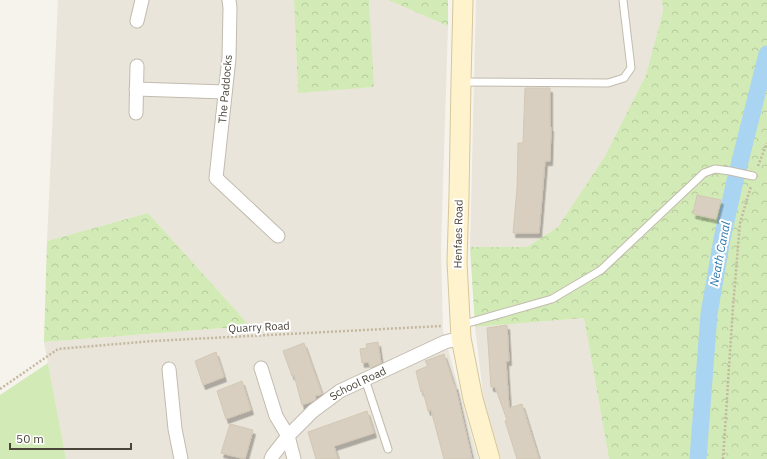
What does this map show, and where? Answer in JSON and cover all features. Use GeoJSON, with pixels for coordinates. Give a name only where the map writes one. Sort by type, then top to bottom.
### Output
{"type":"FeatureCollection","features":[{"type":"Feature","properties":{"kind":"main road","name":"Henfaes Road"},"geometry":{"type":"LineString","coordinates":[[463,3],[456,262],[461,332],[473,399],[490,459]]}},
{"type":"Feature","properties":{"kind":"street"},"geometry":{"type":"LineString","coordinates":[[137,21],[142,0]]}},
{"type":"Feature","properties":{"kind":"street","name":"The Paddocks"},"geometry":{"type":"LineString","coordinates":[[229,0],[229,58],[216,178],[278,236]]}},
{"type":"Feature","properties":{"kind":"street"},"geometry":{"type":"LineString","coordinates":[[136,66],[136,113]]}},
{"type":"Feature","properties":{"kind":"street"},"geometry":{"type":"LineString","coordinates":[[136,89],[225,92]]}},
{"type":"Feature","properties":{"kind":"street","name":"School Road"},"geometry":{"type":"LineString","coordinates":[[271,459],[288,436],[313,411],[340,391],[445,342],[461,332]]}},
{"type":"Feature","properties":{"kind":"street"},"geometry":{"type":"LineString","coordinates":[[261,368],[276,416],[288,436],[294,459]]}},
{"type":"Feature","properties":{"kind":"street"},"geometry":{"type":"LineString","coordinates":[[169,369],[175,429],[181,459]]}},
{"type":"Feature","properties":{"kind":"lane"},"geometry":{"type":"LineString","coordinates":[[461,82],[608,83],[624,78],[631,68],[623,0]]}},
{"type":"Feature","properties":{"kind":"lane"},"geometry":{"type":"LineString","coordinates":[[461,332],[552,299],[601,270],[704,173],[715,169],[754,176]]}},
{"type":"Feature","properties":{"kind":"lane"},"geometry":{"type":"LineString","coordinates":[[365,379],[388,448]]}},
{"type":"Feature","properties":{"kind":"path"},"geometry":{"type":"LineString","coordinates":[[723,459],[732,315],[740,223],[754,176],[767,143]]}},
{"type":"Feature","properties":{"kind":"path","name":"Quarry Road"},"geometry":{"type":"LineString","coordinates":[[0,389],[58,349],[153,341],[461,332]]}},
{"type":"Feature","properties":{"kind":"shaded area"},"geometry":{"type":"Polygon","coordinates":[[[58,0],[294,0],[298,92],[373,87],[369,0],[388,0],[448,26],[441,249],[443,331],[478,459],[66,459],[44,342],[250,326],[148,213],[47,241],[58,0]]]}},
{"type":"Feature","properties":{"kind":"shaded area"},"geometry":{"type":"Polygon","coordinates":[[[476,0],[662,0],[663,11],[646,75],[605,156],[558,227],[527,247],[470,247],[476,0]]]}},
{"type":"Feature","properties":{"kind":"shaded area"},"geometry":{"type":"Polygon","coordinates":[[[584,318],[609,459],[501,459],[484,402],[475,327],[584,318]]]}},
{"type":"Feature","properties":{"kind":"green space"},"geometry":{"type":"Polygon","coordinates":[[[294,0],[369,0],[374,87],[298,93],[294,0]]]}},
{"type":"Feature","properties":{"kind":"green space"},"geometry":{"type":"Polygon","coordinates":[[[388,0],[448,0],[448,26],[388,0]]]}},
{"type":"Feature","properties":{"kind":"green space"},"geometry":{"type":"Polygon","coordinates":[[[662,0],[767,0],[767,459],[609,459],[584,318],[475,327],[470,247],[527,247],[558,227],[605,156],[646,75],[663,11],[662,0]]]}},
{"type":"Feature","properties":{"kind":"green space"},"geometry":{"type":"Polygon","coordinates":[[[148,213],[250,326],[44,342],[47,241],[148,213]]]}},
{"type":"Feature","properties":{"kind":"green space"},"geometry":{"type":"Polygon","coordinates":[[[48,363],[66,459],[0,459],[0,395],[48,363]]]}},
{"type":"Feature","properties":{"kind":"water"},"geometry":{"type":"Polygon","coordinates":[[[730,182],[734,185],[738,184],[726,238],[722,239],[718,236],[730,182]]]}},
{"type":"Feature","properties":{"kind":"building"},"geometry":{"type":"Polygon","coordinates":[[[525,88],[550,88],[550,161],[545,161],[539,233],[513,233],[517,188],[518,143],[523,143],[525,88]]]}},
{"type":"Feature","properties":{"kind":"building"},"geometry":{"type":"Polygon","coordinates":[[[697,195],[721,200],[716,219],[693,214],[697,195]]]}},
{"type":"Feature","properties":{"kind":"building"},"geometry":{"type":"Polygon","coordinates":[[[507,325],[509,361],[506,361],[509,408],[522,404],[539,459],[517,459],[505,421],[507,420],[495,387],[491,387],[487,328],[507,325]]]}},
{"type":"Feature","properties":{"kind":"building"},"geometry":{"type":"Polygon","coordinates":[[[378,342],[381,363],[370,368],[369,362],[362,363],[360,349],[367,348],[366,344],[378,342]]]}},
{"type":"Feature","properties":{"kind":"building"},"geometry":{"type":"Polygon","coordinates":[[[304,343],[322,394],[315,396],[316,399],[313,401],[302,405],[294,375],[292,376],[283,351],[304,343]]]}},
{"type":"Feature","properties":{"kind":"building"},"geometry":{"type":"Polygon","coordinates":[[[216,352],[224,377],[203,385],[195,361],[216,352]]]}},
{"type":"Feature","properties":{"kind":"building"},"geometry":{"type":"Polygon","coordinates":[[[444,354],[455,385],[472,459],[444,459],[431,410],[428,411],[423,391],[421,392],[416,371],[428,366],[425,361],[444,354]]]}},
{"type":"Feature","properties":{"kind":"building"},"geometry":{"type":"Polygon","coordinates":[[[242,381],[251,410],[226,419],[217,391],[242,381]]]}},
{"type":"Feature","properties":{"kind":"building"},"geometry":{"type":"Polygon","coordinates":[[[367,411],[374,433],[334,446],[338,459],[316,459],[308,432],[367,411]]]}},
{"type":"Feature","properties":{"kind":"building"},"geometry":{"type":"Polygon","coordinates":[[[230,424],[253,430],[245,459],[221,453],[230,424]]]}},
{"type":"Feature","properties":{"kind":"waterway","name":"Neath Canal"},"geometry":{"type":"LineString","coordinates":[[698,459],[709,314],[722,239],[734,185],[767,54]]}}]}
